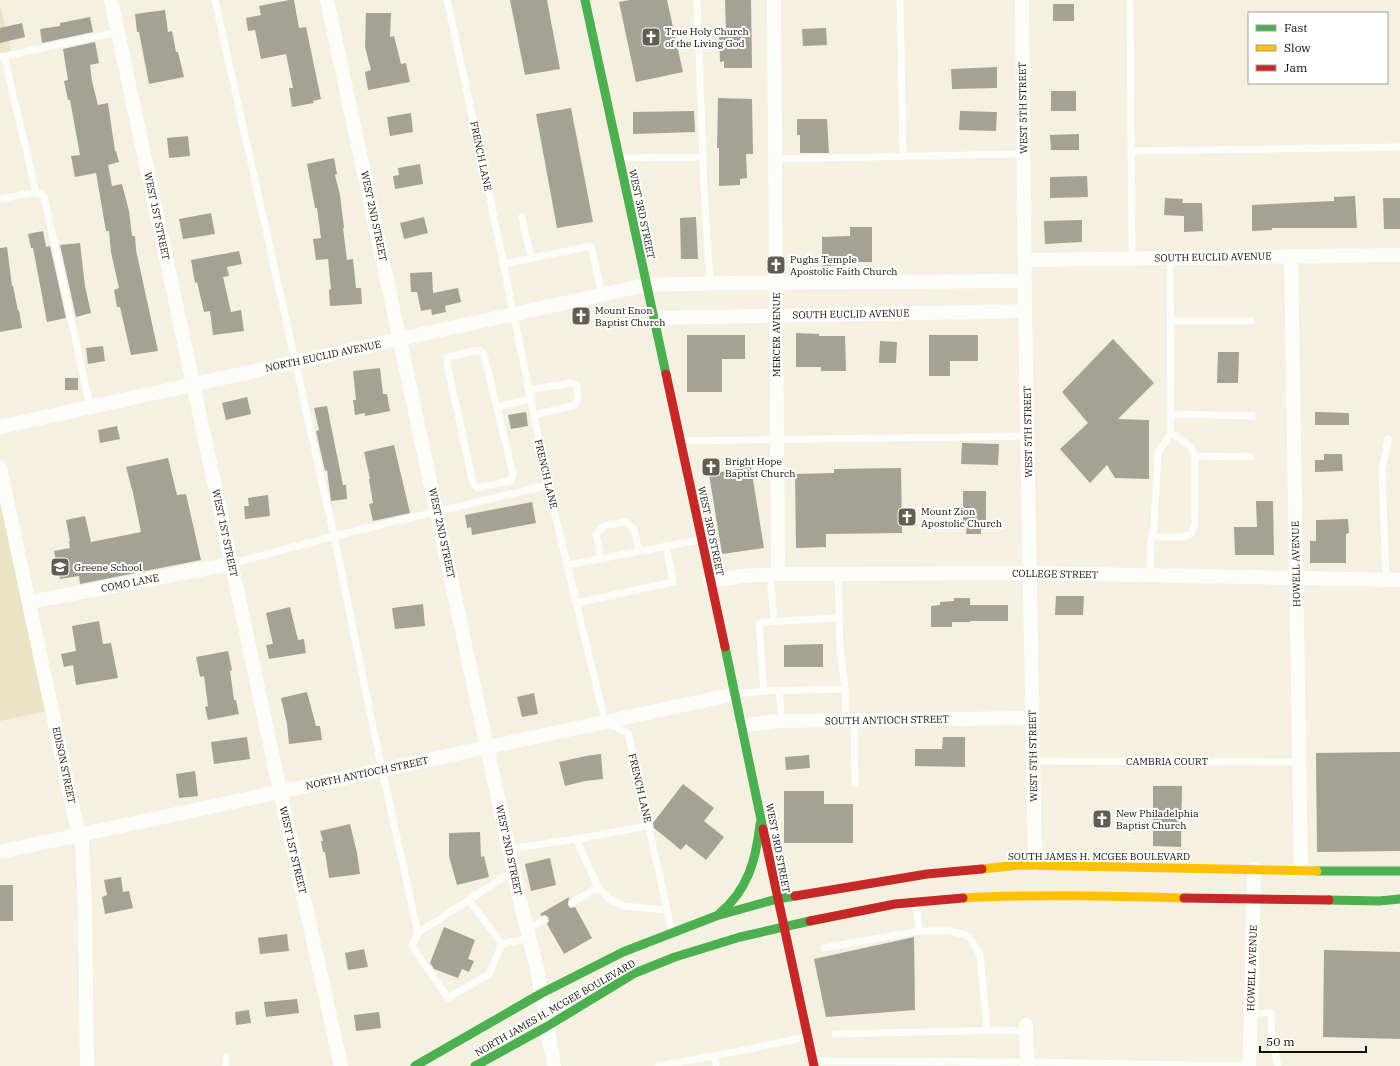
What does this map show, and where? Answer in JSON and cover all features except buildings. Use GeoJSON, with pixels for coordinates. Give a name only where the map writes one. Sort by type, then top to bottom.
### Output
{"type":"FeatureCollection","features":[{"type":"Feature","properties":{"kind":"main road","name":"WEST 3RD STREET"},"geometry":{"type":"LineString","coordinates":[[585,0],[742,726],[783,927],[814,1064]]}},
{"type":"Feature","properties":{"kind":"main road"},"geometry":{"type":"LineString","coordinates":[[716,916],[734,901],[741,890],[753,862],[759,837],[760,818]]}},
{"type":"Feature","properties":{"kind":"main road","name":"SOUTH JAMES H. MCGEE BOULEVARD"},"geometry":{"type":"LineString","coordinates":[[777,899],[927,874],[977,868],[1035,865],[1301,871],[1400,871]]}},
{"type":"Feature","properties":{"kind":"main road"},"geometry":{"type":"LineString","coordinates":[[783,927],[857,911],[955,898],[1022,895],[1379,901],[1400,899]]}},
{"type":"Feature","properties":{"kind":"main road","name":"NORTH JAMES H. MCGEE BOULEVARD"},"geometry":{"type":"LineString","coordinates":[[415,1066],[542,993],[623,952],[716,916],[777,899]]}},
{"type":"Feature","properties":{"kind":"main road","name":"NORTH JAMES H. MCGEE BOULEVARD"},"geometry":{"type":"LineString","coordinates":[[475,1066],[546,1027],[635,973],[680,956],[740,937],[783,927]]}},
{"type":"Feature","properties":{"kind":"street","name":"WEST 1ST STREET"},"geometry":{"type":"LineString","coordinates":[[111,0],[231,564],[341,1066]]}},
{"type":"Feature","properties":{"kind":"street","name":"WEST 2ND STREET"},"geometry":{"type":"LineString","coordinates":[[327,0],[509,849],[542,993],[546,1027],[554,1066]]}},
{"type":"Feature","properties":{"kind":"street","name":"MERCER AVENUE"},"geometry":{"type":"LineString","coordinates":[[774,0],[777,440],[774,574]]}},
{"type":"Feature","properties":{"kind":"street","name":"WEST 5TH STREET"},"geometry":{"type":"LineString","coordinates":[[1022,0],[1025,311],[1035,865]]}},
{"type":"Feature","properties":{"kind":"street","name":"SOUTH EUCLID AVENUE"},"geometry":{"type":"LineString","coordinates":[[1025,260],[1400,255]]}},
{"type":"Feature","properties":{"kind":"street","name":"HOWELL AVENUE"},"geometry":{"type":"LineString","coordinates":[[1291,256],[1301,871]]}},
{"type":"Feature","properties":{"kind":"street"},"geometry":{"type":"LineString","coordinates":[[646,285],[776,282],[1025,280]]}},
{"type":"Feature","properties":{"kind":"street","name":"NORTH EUCLID AVENUE"},"geometry":{"type":"LineString","coordinates":[[0,427],[646,285]]}},
{"type":"Feature","properties":{"kind":"street","name":"SOUTH EUCLID AVENUE"},"geometry":{"type":"LineString","coordinates":[[653,318],[1025,311]]}},
{"type":"Feature","properties":{"kind":"street","name":"EDISON STREET"},"geometry":{"type":"LineString","coordinates":[[0,468],[75,818],[82,843],[85,907],[88,1066]]}},
{"type":"Feature","properties":{"kind":"street","name":"COMO LANE"},"geometry":{"type":"LineString","coordinates":[[29,602],[231,564]]}},
{"type":"Feature","properties":{"kind":"street","name":"COLLEGE STREET"},"geometry":{"type":"LineString","coordinates":[[710,581],[743,576],[774,574],[1030,573],[1393,580]]}},
{"type":"Feature","properties":{"kind":"street","name":"NORTH ANTIOCH STREET"},"geometry":{"type":"LineString","coordinates":[[0,852],[735,694]]}},
{"type":"Feature","properties":{"kind":"street","name":"SOUTH ANTIOCH STREET"},"geometry":{"type":"LineString","coordinates":[[742,726],[782,721],[1033,718]]}},
{"type":"Feature","properties":{"kind":"street","name":"HOWELL AVENUE"},"geometry":{"type":"LineString","coordinates":[[1249,1066],[1254,869]]}},
{"type":"Feature","properties":{"kind":"street"},"geometry":{"type":"LineString","coordinates":[[1026,1028],[1026,1064]]}},
{"type":"Feature","properties":{"kind":"lane"},"geometry":{"type":"LineString","coordinates":[[216,0],[334,536],[382,770],[418,933]]}},
{"type":"Feature","properties":{"kind":"lane","name":"FRENCH LANE"},"geometry":{"type":"LineString","coordinates":[[448,0],[488,183],[548,485],[606,722],[628,733],[672,932]]}},
{"type":"Feature","properties":{"kind":"lane"},"geometry":{"type":"LineString","coordinates":[[697,0],[710,284]]}},
{"type":"Feature","properties":{"kind":"lane"},"geometry":{"type":"LineString","coordinates":[[900,0],[903,156]]}},
{"type":"Feature","properties":{"kind":"lane"},"geometry":{"type":"LineString","coordinates":[[1130,0],[1132,259]]}},
{"type":"Feature","properties":{"kind":"lane"},"geometry":{"type":"LineString","coordinates":[[36,192],[2,56],[118,32]]}},
{"type":"Feature","properties":{"kind":"lane"},"geometry":{"type":"LineString","coordinates":[[1131,151],[1400,147]]}},
{"type":"Feature","properties":{"kind":"lane"},"geometry":{"type":"LineString","coordinates":[[775,159],[1024,154]]}},
{"type":"Feature","properties":{"kind":"lane"},"geometry":{"type":"LineString","coordinates":[[618,158],[703,157]]}},
{"type":"Feature","properties":{"kind":"lane"},"geometry":{"type":"LineString","coordinates":[[0,199],[36,192],[44,196],[90,406]]}},
{"type":"Feature","properties":{"kind":"lane"},"geometry":{"type":"LineString","coordinates":[[522,217],[531,258]]}},
{"type":"Feature","properties":{"kind":"lane"},"geometry":{"type":"LineString","coordinates":[[503,264],[591,246],[602,295]]}},
{"type":"Feature","properties":{"kind":"lane"},"geometry":{"type":"LineString","coordinates":[[1150,576],[1150,547],[1158,453],[1171,433],[1170,258]]}},
{"type":"Feature","properties":{"kind":"lane"},"geometry":{"type":"LineString","coordinates":[[1170,321],[1251,321]]}},
{"type":"Feature","properties":{"kind":"lane"},"geometry":{"type":"LineString","coordinates":[[479,350],[484,354],[497,407],[513,475],[510,481],[478,488],[473,484],[447,363],[448,357],[479,350]]}},
{"type":"Feature","properties":{"kind":"lane"},"geometry":{"type":"LineString","coordinates":[[529,390],[571,383],[577,386],[578,396],[575,405],[534,415]]}},
{"type":"Feature","properties":{"kind":"lane"},"geometry":{"type":"LineString","coordinates":[[497,407],[530,399]]}},
{"type":"Feature","properties":{"kind":"lane"},"geometry":{"type":"LineString","coordinates":[[1170,414],[1252,416]]}},
{"type":"Feature","properties":{"kind":"lane"},"geometry":{"type":"LineString","coordinates":[[1152,537],[1182,537],[1191,534],[1195,524],[1195,456],[1191,447],[1171,433]]}},
{"type":"Feature","properties":{"kind":"lane"},"geometry":{"type":"LineString","coordinates":[[681,442],[1028,436]]}},
{"type":"Feature","properties":{"kind":"lane"},"geometry":{"type":"LineString","coordinates":[[1388,440],[1382,471],[1393,580]]}},
{"type":"Feature","properties":{"kind":"lane"},"geometry":{"type":"LineString","coordinates":[[1195,456],[1250,456]]}},
{"type":"Feature","properties":{"kind":"lane"},"geometry":{"type":"LineString","coordinates":[[231,564],[334,536],[548,485]]}},
{"type":"Feature","properties":{"kind":"lane"},"geometry":{"type":"LineString","coordinates":[[601,559],[596,534],[604,526],[626,522],[634,529],[639,551]]}},
{"type":"Feature","properties":{"kind":"lane"},"geometry":{"type":"LineString","coordinates":[[568,565],[701,539]]}},
{"type":"Feature","properties":{"kind":"lane"},"geometry":{"type":"LineString","coordinates":[[577,603],[673,582],[666,546]]}},
{"type":"Feature","properties":{"kind":"lane"},"geometry":{"type":"LineString","coordinates":[[774,574],[774,621]]}},
{"type":"Feature","properties":{"kind":"lane"},"geometry":{"type":"LineString","coordinates":[[838,574],[840,650],[850,720],[855,784]]}},
{"type":"Feature","properties":{"kind":"lane"},"geometry":{"type":"LineString","coordinates":[[764,691],[759,624],[774,621],[839,618]]}},
{"type":"Feature","properties":{"kind":"lane"},"geometry":{"type":"LineString","coordinates":[[735,694],[764,691],[845,689]]}},
{"type":"Feature","properties":{"kind":"lane"},"geometry":{"type":"LineString","coordinates":[[779,691],[782,721]]}},
{"type":"Feature","properties":{"kind":"lane","name":"CAMBRIA COURT"},"geometry":{"type":"LineString","coordinates":[[1034,761],[1300,762]]}},
{"type":"Feature","properties":{"kind":"lane"},"geometry":{"type":"LineString","coordinates":[[509,849],[648,826]]}},
{"type":"Feature","properties":{"kind":"lane"},"geometry":{"type":"LineString","coordinates":[[576,839],[598,887],[609,899],[624,906],[666,910]]}},
{"type":"Feature","properties":{"kind":"lane"},"geometry":{"type":"LineString","coordinates":[[514,870],[418,933],[412,946],[448,998],[489,974],[502,944],[528,934],[544,920]]}},
{"type":"Feature","properties":{"kind":"lane"},"geometry":{"type":"LineString","coordinates":[[572,903],[598,887]]}},
{"type":"Feature","properties":{"kind":"lane"},"geometry":{"type":"LineString","coordinates":[[469,900],[502,944]]}},
{"type":"Feature","properties":{"kind":"lane"},"geometry":{"type":"LineString","coordinates":[[916,902],[919,931]]}},
{"type":"Feature","properties":{"kind":"lane"},"geometry":{"type":"LineString","coordinates":[[824,948],[919,931],[950,930],[969,936],[980,955],[987,1030]]}},
{"type":"Feature","properties":{"kind":"lane"},"geometry":{"type":"LineString","coordinates":[[1251,1013],[1271,1013],[1272,1040],[1278,1066]]}},
{"type":"Feature","properties":{"kind":"lane"},"geometry":{"type":"LineString","coordinates":[[835,1034],[1009,1030],[1026,1028]]}},
{"type":"Feature","properties":{"kind":"lane"},"geometry":{"type":"LineString","coordinates":[[659,1066],[808,1036]]}},
{"type":"Feature","properties":{"kind":"lane"},"geometry":{"type":"LineString","coordinates":[[226,1056],[226,1066]]}},
{"type":"Feature","properties":{"kind":"lane"},"geometry":{"type":"LineString","coordinates":[[714,1056],[716,1066]]}},
{"type":"Feature","properties":{"kind":"lane"},"geometry":{"type":"LineString","coordinates":[[814,1064],[1242,1066]]}},
{"type":"Feature","properties":{"kind":"shaded area"},"geometry":{"type":"Polygon","coordinates":[[[0,4],[11,52],[0,54],[0,4]]]}},
{"type":"Feature","properties":{"kind":"shaded area"},"geometry":{"type":"Polygon","coordinates":[[[0,468],[52,710],[0,721],[0,468]]]}},
{"type":"Feature","properties":{"kind":"traffic: fast"},"geometry":{"type":"LineString","coordinates":[[585,0],[666,374]]}},
{"type":"Feature","properties":{"kind":"traffic: fast"},"geometry":{"type":"LineString","coordinates":[[725,647],[763,829]]}},
{"type":"Feature","properties":{"kind":"traffic: fast"},"geometry":{"type":"LineString","coordinates":[[719,914],[737,895],[749,874],[756,850],[760,824]]}},
{"type":"Feature","properties":{"kind":"traffic: fast"},"geometry":{"type":"LineString","coordinates":[[1317,871],[1400,871]]}},
{"type":"Feature","properties":{"kind":"traffic: fast"},"geometry":{"type":"LineString","coordinates":[[415,1066],[542,993],[623,952],[716,916],[777,899],[795,896]]}},
{"type":"Feature","properties":{"kind":"traffic: fast"},"geometry":{"type":"LineString","coordinates":[[1329,900],[1379,901],[1400,899]]}},
{"type":"Feature","properties":{"kind":"traffic: fast"},"geometry":{"type":"LineString","coordinates":[[475,1066],[546,1027],[635,973],[675,957],[740,937],[810,921]]}},
{"type":"Feature","properties":{"kind":"traffic: slow"},"geometry":{"type":"LineString","coordinates":[[982,869],[1019,865],[1317,871]]}},
{"type":"Feature","properties":{"kind":"traffic: slow"},"geometry":{"type":"LineString","coordinates":[[963,898],[1045,896],[1184,898]]}},
{"type":"Feature","properties":{"kind":"traffic: jam"},"geometry":{"type":"LineString","coordinates":[[666,374],[725,647]]}},
{"type":"Feature","properties":{"kind":"traffic: jam"},"geometry":{"type":"LineString","coordinates":[[763,829],[814,1066]]}},
{"type":"Feature","properties":{"kind":"traffic: jam"},"geometry":{"type":"LineString","coordinates":[[795,896],[927,874],[982,869]]}},
{"type":"Feature","properties":{"kind":"traffic: jam"},"geometry":{"type":"LineString","coordinates":[[810,921],[895,904],[963,898]]}},
{"type":"Feature","properties":{"kind":"traffic: jam"},"geometry":{"type":"LineString","coordinates":[[1184,898],[1329,900]]}},
{"type":"Feature","properties":{"kind":"place","name":"True Holy Church of the Living God"},"geometry":{"type":"Point","coordinates":[651,37]}},
{"type":"Feature","properties":{"kind":"place","name":"Pughs Temple Apostolic Faith Church"},"geometry":{"type":"Point","coordinates":[776,265]}},
{"type":"Feature","properties":{"kind":"place","name":"Mount Enon Baptist Church"},"geometry":{"type":"Point","coordinates":[581,316]}},
{"type":"Feature","properties":{"kind":"place","name":"Bright Hope Baptist Church"},"geometry":{"type":"Point","coordinates":[711,467]}},
{"type":"Feature","properties":{"kind":"place","name":"Mount Zion Apostolic Church"},"geometry":{"type":"Point","coordinates":[907,517]}},
{"type":"Feature","properties":{"kind":"place","name":"Greene School"},"geometry":{"type":"Point","coordinates":[60,567]}},
{"type":"Feature","properties":{"kind":"place","name":"New Philadelphia Baptist Church"},"geometry":{"type":"Point","coordinates":[1102,819]}}]}
